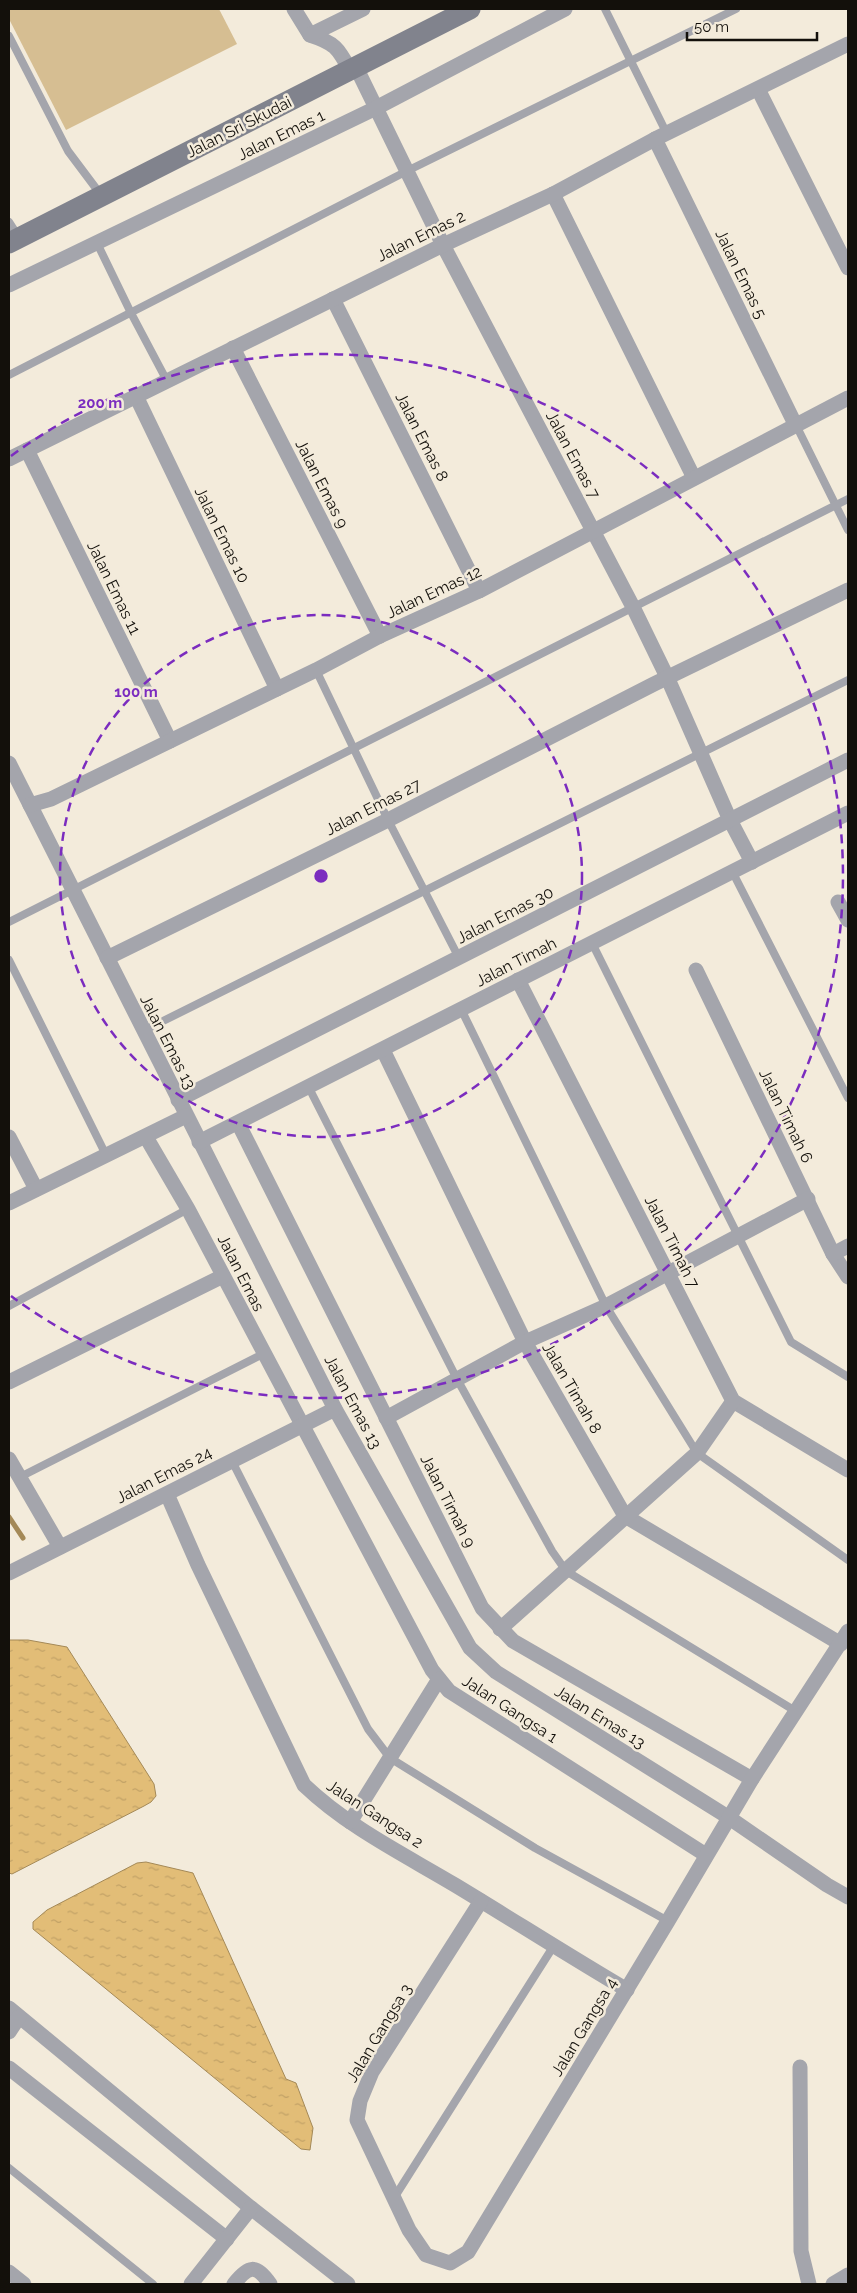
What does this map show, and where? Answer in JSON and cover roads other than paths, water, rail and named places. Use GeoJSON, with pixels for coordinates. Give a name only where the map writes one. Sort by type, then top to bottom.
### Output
{"type":"FeatureCollection","features":[{"type":"Feature","properties":{"kind":"street"},"geometry":{"type":"LineString","coordinates":[[294,9],[310,35],[363,9]]}},
{"type":"Feature","properties":{"kind":"street","name":"Jalan Sri Skudai"},"geometry":{"type":"LineString","coordinates":[[12,234],[102,197],[470,9]]}},
{"type":"Feature","properties":{"kind":"street","name":"Jalan Emas 1"},"geometry":{"type":"LineString","coordinates":[[9,285],[376,108],[565,9]]}},
{"type":"Feature","properties":{"kind":"street","name":"Jalan Emas 7"},"geometry":{"type":"LineString","coordinates":[[310,35],[326,40],[337,47],[353,69],[376,108],[442,244],[633,607],[661,682],[700,753],[730,820],[752,862]]}},
{"type":"Feature","properties":{"kind":"street","name":"Jalan Emas 2"},"geometry":{"type":"LineString","coordinates":[[9,459],[442,244],[553,194],[661,137],[848,44]]}},
{"type":"Feature","properties":{"kind":"street"},"geometry":{"type":"LineString","coordinates":[[758,89],[848,268]]}},
{"type":"Feature","properties":{"kind":"street","name":"Jalan Emas 5"},"geometry":{"type":"LineString","coordinates":[[661,137],[796,424]]}},
{"type":"Feature","properties":{"kind":"street"},"geometry":{"type":"LineString","coordinates":[[553,194],[694,478]]}},
{"type":"Feature","properties":{"kind":"street","name":"Jalan Emas 8"},"geometry":{"type":"LineString","coordinates":[[333,298],[479,591]]}},
{"type":"Feature","properties":{"kind":"street","name":"Jalan Emas 9"},"geometry":{"type":"LineString","coordinates":[[233,348],[380,636]]}},
{"type":"Feature","properties":{"kind":"street","name":"Jalan Emas 10"},"geometry":{"type":"LineString","coordinates":[[136,396],[277,689]]}},
{"type":"Feature","properties":{"kind":"street","name":"Jalan Emas 12"},"geometry":{"type":"LineString","coordinates":[[30,805],[51,799],[316,670],[380,636],[479,591],[848,398]]}},
{"type":"Feature","properties":{"kind":"street","name":"Jalan Emas 11"},"geometry":{"type":"LineString","coordinates":[[27,450],[170,741]]}},
{"type":"Feature","properties":{"kind":"street","name":"Jalan Emas 27"},"geometry":{"type":"LineString","coordinates":[[107,958],[848,590]]}},
{"type":"Feature","properties":{"kind":"street","name":"Jalan Emas 30"},"geometry":{"type":"LineString","coordinates":[[178,1100],[848,760]]}},
{"type":"Feature","properties":{"kind":"street","name":"Jalan Emas 13"},"geometry":{"type":"LineString","coordinates":[[9,763],[335,1409],[470,1648],[496,1672],[728,1818],[826,1885],[848,1897]]}},
{"type":"Feature","properties":{"kind":"street","name":"Jalan Timah"},"geometry":{"type":"LineString","coordinates":[[199,1142],[238,1124],[308,1086],[383,1050],[848,814]]}},
{"type":"Feature","properties":{"kind":"street"},"geometry":{"type":"LineString","coordinates":[[838,902],[848,920]]}},
{"type":"Feature","properties":{"kind":"street","name":"Jalan Timah 6"},"geometry":{"type":"LineString","coordinates":[[696,970],[833,1254],[848,1276]]}},
{"type":"Feature","properties":{"kind":"street","name":"Jalan Timah 7"},"geometry":{"type":"LineString","coordinates":[[518,980],[733,1401]]}},
{"type":"Feature","properties":{"kind":"street","name":"Jalan Timah 8"},"geometry":{"type":"LineString","coordinates":[[383,1050],[525,1342],[625,1516],[845,1638]]}},
{"type":"Feature","properties":{"kind":"street"},"geometry":{"type":"LineString","coordinates":[[9,1203],[186,1116]]}},
{"type":"Feature","properties":{"kind":"street","name":"Jalan Timah 9"},"geometry":{"type":"LineString","coordinates":[[238,1124],[482,1608],[513,1641],[752,1779]]}},
{"type":"Feature","properties":{"kind":"street","name":"Jalan Emas"},"geometry":{"type":"LineString","coordinates":[[146,1137],[188,1209],[302,1426]]}},
{"type":"Feature","properties":{"kind":"street"},"geometry":{"type":"LineString","coordinates":[[9,1138],[36,1189]]}},
{"type":"Feature","properties":{"kind":"street"},"geometry":{"type":"LineString","coordinates":[[386,1418],[525,1342],[606,1306],[808,1199]]}},
{"type":"Feature","properties":{"kind":"street"},"geometry":{"type":"LineString","coordinates":[[833,1254],[848,1246]]}},
{"type":"Feature","properties":{"kind":"street"},"geometry":{"type":"LineString","coordinates":[[9,1382],[223,1276]]}},
{"type":"Feature","properties":{"kind":"street"},"geometry":{"type":"LineString","coordinates":[[500,1629],[696,1453],[733,1401],[848,1470]]}},
{"type":"Feature","properties":{"kind":"street","name":"Jalan Emas 24"},"geometry":{"type":"LineString","coordinates":[[10,1569],[60,1547],[335,1409]]}},
{"type":"Feature","properties":{"kind":"street","name":"Jalan Gangsa 1"},"geometry":{"type":"LineString","coordinates":[[302,1426],[432,1670],[449,1691],[706,1855]]}},
{"type":"Feature","properties":{"kind":"street"},"geometry":{"type":"LineString","coordinates":[[9,1459],[60,1547]]}},
{"type":"Feature","properties":{"kind":"street","name":"Jalan Gangsa 2"},"geometry":{"type":"LineString","coordinates":[[167,1494],[198,1565],[304,1785],[327,1807],[350,1822],[553,1947],[627,1990]]}},
{"type":"Feature","properties":{"kind":"street","name":"Jalan Gangsa 4"},"geometry":{"type":"LineString","coordinates":[[468,2252],[627,1990],[728,1818],[845,1638]]}},
{"type":"Feature","properties":{"kind":"street"},"geometry":{"type":"LineString","coordinates":[[350,1822],[439,1679]]}},
{"type":"Feature","properties":{"kind":"street","name":"Jalan Gangsa 3"},"geometry":{"type":"LineString","coordinates":[[468,2252],[450,2263],[426,2255],[409,2230],[358,2120],[360,2101],[372,2072],[481,1901]]}},
{"type":"Feature","properties":{"kind":"street"},"geometry":{"type":"LineString","coordinates":[[9,2032],[14,2013],[251,2208],[348,2284]]}},
{"type":"Feature","properties":{"kind":"street"},"geometry":{"type":"LineString","coordinates":[[800,2067],[801,2251],[809,2284]]}},
{"type":"Feature","properties":{"kind":"street"},"geometry":{"type":"LineString","coordinates":[[9,2068],[227,2239]]}},
{"type":"Feature","properties":{"kind":"street"},"geometry":{"type":"LineString","coordinates":[[191,2284],[251,2208]]}},
{"type":"Feature","properties":{"kind":"street"},"geometry":{"type":"LineString","coordinates":[[234,2284],[244,2271],[252,2269],[263,2274],[270,2284]]}},
{"type":"Feature","properties":{"kind":"street"},"geometry":{"type":"LineString","coordinates":[[9,2272],[24,2284]]}},
{"type":"Feature","properties":{"kind":"street"},"geometry":{"type":"LineString","coordinates":[[832,2284],[848,2274]]}},
{"type":"Feature","properties":{"kind":"lane"},"geometry":{"type":"LineString","coordinates":[[605,9],[631,60],[661,137]]}},
{"type":"Feature","properties":{"kind":"lane"},"geometry":{"type":"LineString","coordinates":[[9,375],[408,171],[736,9]]}},
{"type":"Feature","properties":{"kind":"lane"},"geometry":{"type":"LineString","coordinates":[[9,36],[68,151],[102,197]]}},
{"type":"Feature","properties":{"kind":"lane"},"geometry":{"type":"LineString","coordinates":[[97,243],[167,381]]}},
{"type":"Feature","properties":{"kind":"lane"},"geometry":{"type":"LineString","coordinates":[[796,424],[848,530]]}},
{"type":"Feature","properties":{"kind":"lane"},"geometry":{"type":"LineString","coordinates":[[9,922],[848,499]]}},
{"type":"Feature","properties":{"kind":"lane"},"geometry":{"type":"LineString","coordinates":[[316,670],[388,820],[459,958]]}},
{"type":"Feature","properties":{"kind":"lane"},"geometry":{"type":"LineString","coordinates":[[143,1031],[848,680]]}},
{"type":"Feature","properties":{"kind":"lane"},"geometry":{"type":"LineString","coordinates":[[734,873],[848,1098]]}},
{"type":"Feature","properties":{"kind":"lane"},"geometry":{"type":"LineString","coordinates":[[592,943],[792,1342],[848,1377]]}},
{"type":"Feature","properties":{"kind":"lane"},"geometry":{"type":"LineString","coordinates":[[9,960],[106,1155]]}},
{"type":"Feature","properties":{"kind":"lane"},"geometry":{"type":"LineString","coordinates":[[461,1009],[606,1306],[696,1453],[848,1560]]}},
{"type":"Feature","properties":{"kind":"lane"},"geometry":{"type":"LineString","coordinates":[[308,1086],[457,1379],[552,1551],[566,1571],[796,1712]]}},
{"type":"Feature","properties":{"kind":"lane"},"geometry":{"type":"LineString","coordinates":[[9,1306],[188,1209]]}},
{"type":"Feature","properties":{"kind":"lane"},"geometry":{"type":"LineString","coordinates":[[20,1477],[263,1354]]}},
{"type":"Feature","properties":{"kind":"lane"},"geometry":{"type":"LineString","coordinates":[[232,1461],[368,1729],[390,1758],[536,1848],[668,1921]]}},
{"type":"Feature","properties":{"kind":"lane"},"geometry":{"type":"LineString","coordinates":[[394,2198],[553,1947]]}},
{"type":"Feature","properties":{"kind":"lane"},"geometry":{"type":"LineString","coordinates":[[9,2168],[153,2284]]}},
{"type":"Feature","properties":{"kind":"water"},"geometry":{"type":"Polygon","coordinates":[[[9,1640],[28,1640],[67,1647],[154,1784],[156,1796],[144,1806],[12,1874],[9,1873],[9,1640]]]}},
{"type":"Feature","properties":{"kind":"water"},"geometry":{"type":"Polygon","coordinates":[[[146,1862],[193,1873],[286,2079],[296,2083],[313,2128],[310,2150],[301,2149],[33,1929],[33,1922],[47,1910],[137,1863],[146,1862]]]}},
{"type":"Feature","properties":{"kind":"waterway"},"geometry":{"type":"LineString","coordinates":[[9,1517],[23,1538]]}}]}
